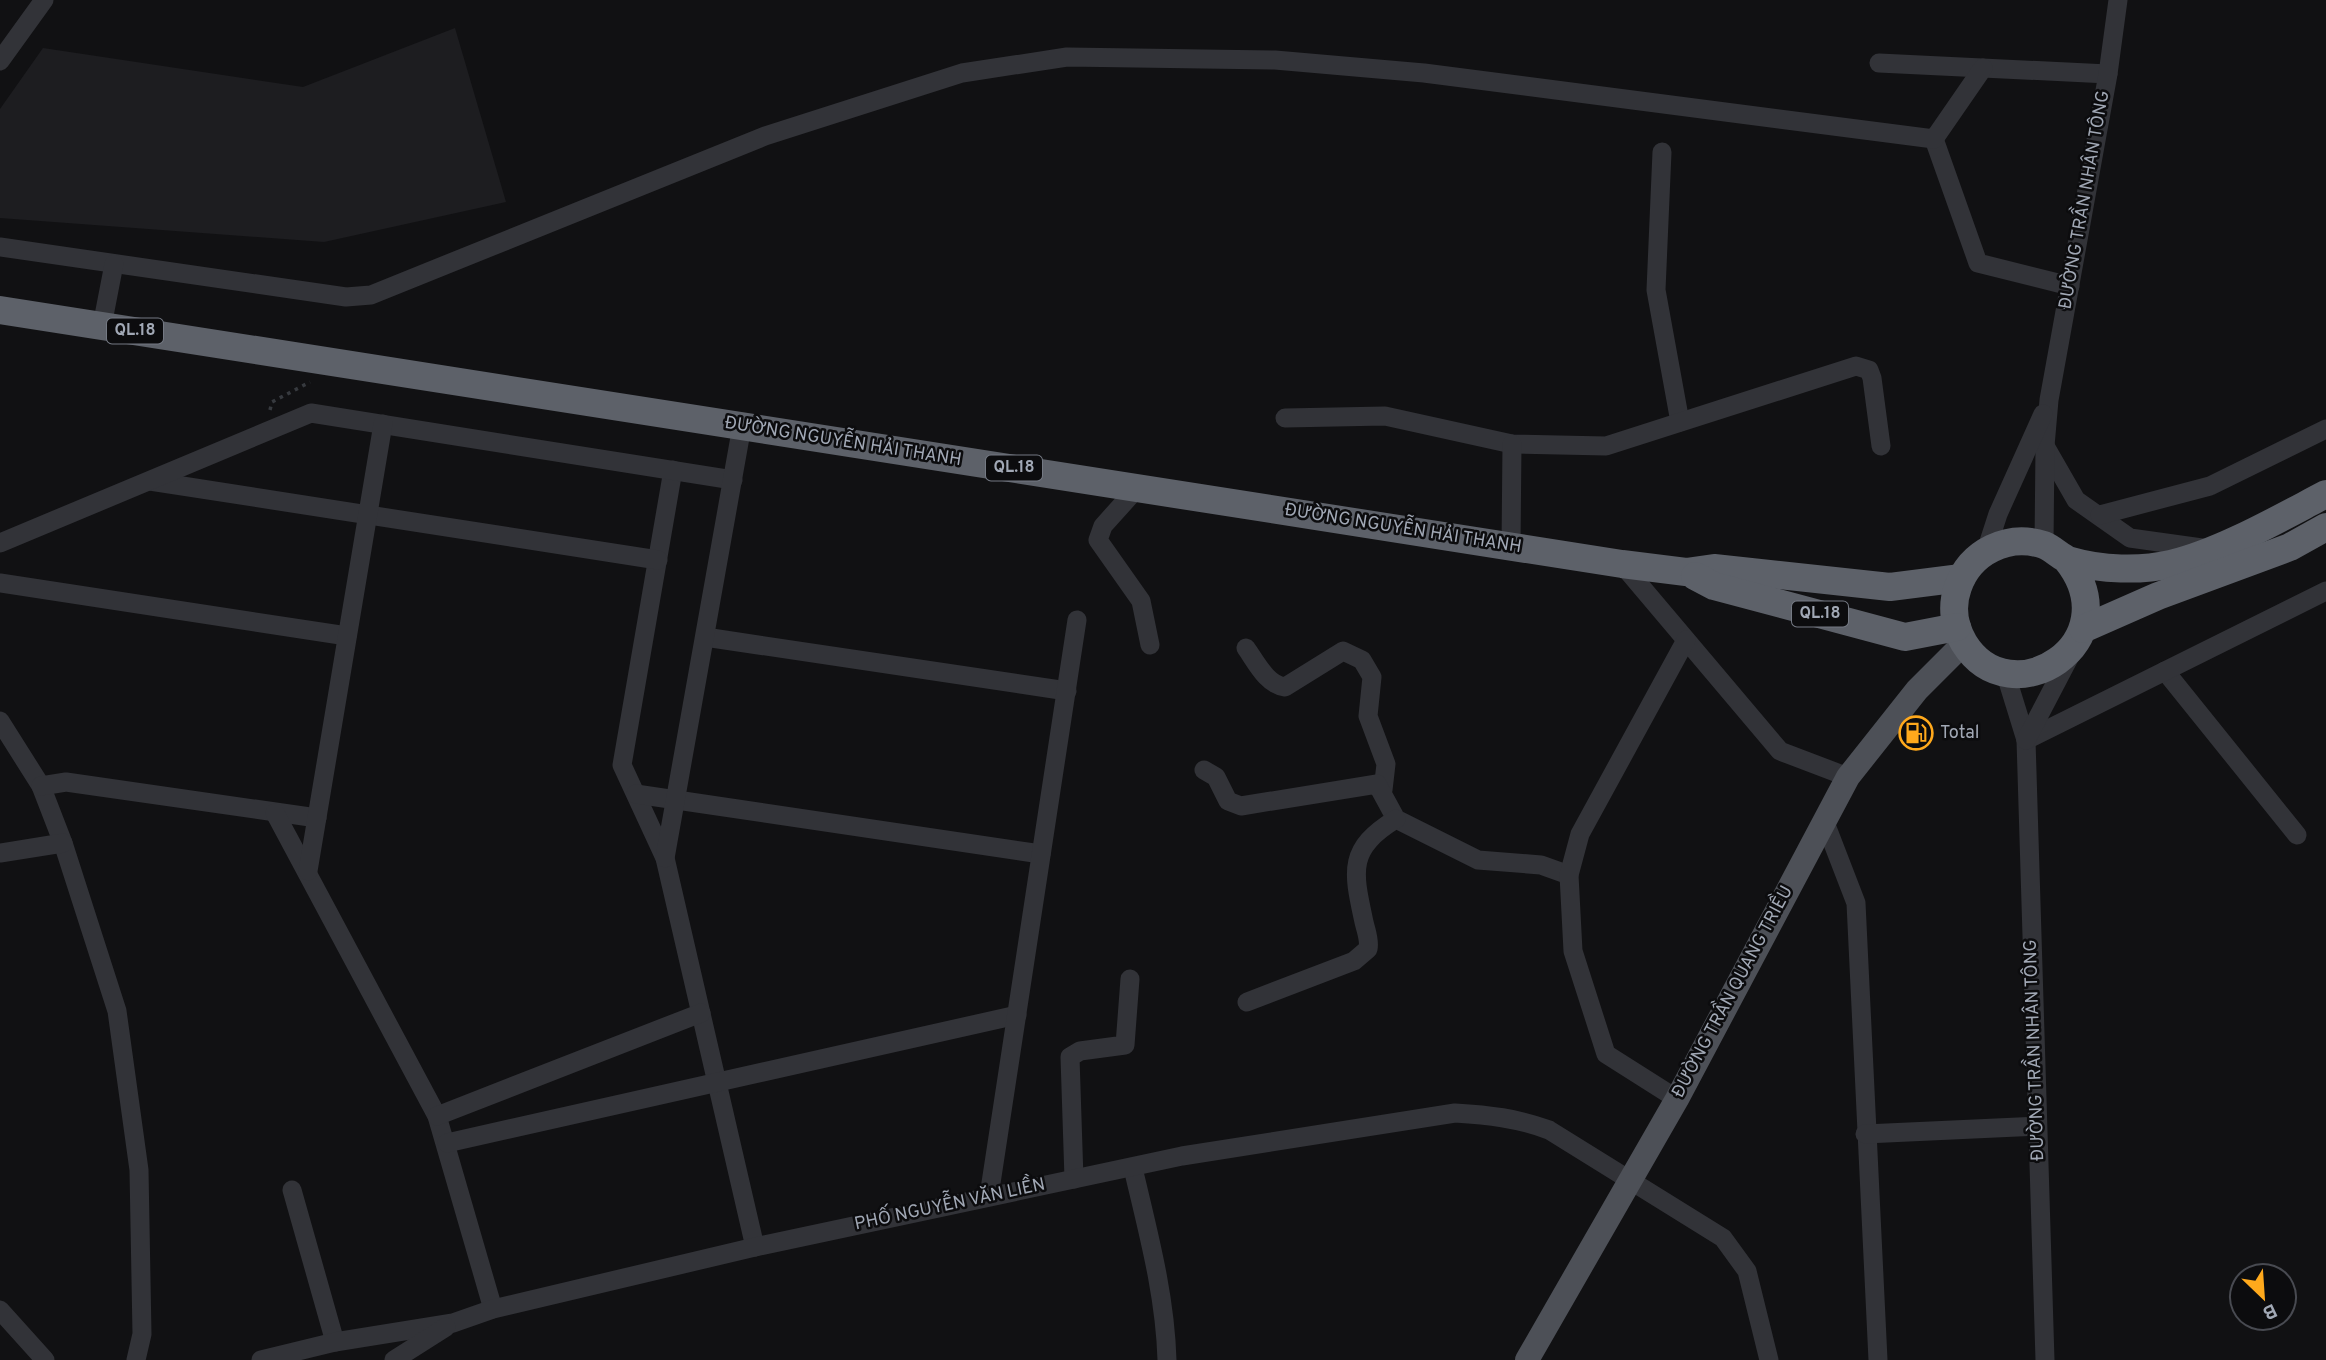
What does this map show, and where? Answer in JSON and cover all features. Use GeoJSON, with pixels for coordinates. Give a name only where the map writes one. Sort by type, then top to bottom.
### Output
{"type":"FeatureCollection","features":[{"type":"Feature","properties":{"kind":"highway","name":"QL.18"},"geometry":{"type":"LineString","coordinates":[[0,310],[337,364]]}},
{"type":"Feature","properties":{"kind":"highway","name":"ĐƯỜNG NGUYỄN HẢI THANH"},"geometry":{"type":"LineString","coordinates":[[337,364],[1622,564],[1686,572],[1714,568],[1890,587],[1961,578]]}},
{"type":"Feature","properties":{"kind":"highway"},"geometry":{"type":"LineString","coordinates":[[2067,560],[2103,568],[2171,564],[2249,534],[2326,494]]}},
{"type":"Feature","properties":{"kind":"highway"},"geometry":{"type":"LineString","coordinates":[[2079,638],[2087,611],[2086,592],[2079,575],[2067,560],[2044,545],[2024,541],[2004,543],[1986,551],[1972,563],[1961,578],[1954,610],[1960,635],[1982,662],[2005,672],[2028,673],[2051,666],[2079,638],[2158,596],[2290,547],[2326,527]]}},
{"type":"Feature","properties":{"kind":"highway","name":"ĐƯỜNG NGUYỄN HẢI THANH"},"geometry":{"type":"LineString","coordinates":[[1686,572],[1714,586],[1905,637],[1960,635]]}},
{"type":"Feature","properties":{"kind":"main road","name":"ĐƯỜNG TRẦN QUANG TRIỀU"},"geometry":{"type":"LineString","coordinates":[[1527,1360],[1677,1098],[1847,776],[1960,635]]}},
{"type":"Feature","properties":{"kind":"street"},"geometry":{"type":"LineString","coordinates":[[0,61],[44,0]]}},
{"type":"Feature","properties":{"kind":"street","name":"ĐƯỜNG TRẦN NHÂN TÔNG"},"geometry":{"type":"LineString","coordinates":[[2044,545],[2045,446],[2049,400],[2108,74],[2118,0]]}},
{"type":"Feature","properties":{"kind":"street"},"geometry":{"type":"LineString","coordinates":[[0,247],[346,297],[371,295],[765,136],[962,73],[1067,57],[1275,60],[1424,73],[1934,139]]}},
{"type":"Feature","properties":{"kind":"street"},"geometry":{"type":"LineString","coordinates":[[1878,63],[2108,74]]}},
{"type":"Feature","properties":{"kind":"street"},"geometry":{"type":"LineString","coordinates":[[1934,139],[1983,68]]}},
{"type":"Feature","properties":{"kind":"street"},"geometry":{"type":"LineString","coordinates":[[1934,139],[1978,263],[2070,286]]}},
{"type":"Feature","properties":{"kind":"street"},"geometry":{"type":"LineString","coordinates":[[1662,152],[1656,290],[1680,422]]}},
{"type":"Feature","properties":{"kind":"street"},"geometry":{"type":"LineString","coordinates":[[102,326],[114,264]]}},
{"type":"Feature","properties":{"kind":"street"},"geometry":{"type":"LineString","coordinates":[[1285,418],[1385,416],[1512,444],[1606,446],[1629,441],[1762,394],[1856,366],[1864,367],[1872,378],[1881,446]]}},
{"type":"Feature","properties":{"kind":"street","name":"ĐƯỜNG TRẦN NHÂN TÔNG"},"geometry":{"type":"LineString","coordinates":[[1986,551],[1998,514],[2049,400]]}},
{"type":"Feature","properties":{"kind":"street"},"geometry":{"type":"LineString","coordinates":[[0,543],[312,413],[733,480]]}},
{"type":"Feature","properties":{"kind":"street"},"geometry":{"type":"LineString","coordinates":[[308,871],[383,424]]}},
{"type":"Feature","properties":{"kind":"street"},"geometry":{"type":"LineString","coordinates":[[665,858],[742,426]]}},
{"type":"Feature","properties":{"kind":"street"},"geometry":{"type":"LineString","coordinates":[[2100,515],[2210,486],[2326,429]]}},
{"type":"Feature","properties":{"kind":"street"},"geometry":{"type":"LineString","coordinates":[[1511,546],[1512,444]]}},
{"type":"Feature","properties":{"kind":"street"},"geometry":{"type":"LineString","coordinates":[[2045,446],[2076,500],[2130,538],[2210,549]]}},
{"type":"Feature","properties":{"kind":"street"},"geometry":{"type":"LineString","coordinates":[[673,470],[622,765],[665,858],[755,1247]]}},
{"type":"Feature","properties":{"kind":"street"},"geometry":{"type":"LineString","coordinates":[[149,481],[658,560]]}},
{"type":"Feature","properties":{"kind":"street"},"geometry":{"type":"LineString","coordinates":[[1138,487],[1103,526],[1098,540],[1141,601],[1150,645]]}},
{"type":"Feature","properties":{"kind":"street"},"geometry":{"type":"LineString","coordinates":[[1622,564],[1780,751],[1847,776]]}},
{"type":"Feature","properties":{"kind":"street"},"geometry":{"type":"LineString","coordinates":[[0,583],[347,636]]}},
{"type":"Feature","properties":{"kind":"street"},"geometry":{"type":"LineString","coordinates":[[2026,740],[2326,591]]}},
{"type":"Feature","properties":{"kind":"street"},"geometry":{"type":"LineString","coordinates":[[989,1196],[1077,620]]}},
{"type":"Feature","properties":{"kind":"street"},"geometry":{"type":"LineString","coordinates":[[705,637],[1067,691]]}},
{"type":"Feature","properties":{"kind":"street","name":"ĐƯỜNG TRẦN NHÂN TÔNG"},"geometry":{"type":"LineString","coordinates":[[2026,740],[2079,638]]}},
{"type":"Feature","properties":{"kind":"street"},"geometry":{"type":"LineString","coordinates":[[1677,1098],[1606,1054],[1573,950],[1569,875],[1580,834],[1686,640]]}},
{"type":"Feature","properties":{"kind":"street"},"geometry":{"type":"LineString","coordinates":[[1246,649],[1267,676],[1280,687],[1285,687],[1343,651],[1363,660],[1372,677],[1368,716],[1386,764],[1383,790]]}},
{"type":"Feature","properties":{"kind":"street"},"geometry":{"type":"LineString","coordinates":[[2165,671],[2297,835]]}},
{"type":"Feature","properties":{"kind":"street","name":"ĐƯỜNG TRẦN NHÂN TÔNG"},"geometry":{"type":"LineString","coordinates":[[2005,672],[2026,740],[2045,1360]]}},
{"type":"Feature","properties":{"kind":"street"},"geometry":{"type":"LineString","coordinates":[[0,721],[41,786],[63,843],[119,1024],[139,1170],[142,1334],[136,1360]]}},
{"type":"Feature","properties":{"kind":"street"},"geometry":{"type":"LineString","coordinates":[[1204,770],[1216,777],[1228,801],[1241,806],[1377,784],[1383,790],[1396,819],[1478,860],[1541,865],[1569,875]]}},
{"type":"Feature","properties":{"kind":"street"},"geometry":{"type":"LineString","coordinates":[[41,786],[66,782],[317,818]]}},
{"type":"Feature","properties":{"kind":"street"},"geometry":{"type":"LineString","coordinates":[[636,794],[1041,854]]}},
{"type":"Feature","properties":{"kind":"street"},"geometry":{"type":"LineString","coordinates":[[275,813],[437,1116],[447,1143],[492,1309]]}},
{"type":"Feature","properties":{"kind":"street"},"geometry":{"type":"LineString","coordinates":[[1247,1002],[1354,961],[1368,949],[1354,867],[1361,849],[1373,833],[1396,819]]}},
{"type":"Feature","properties":{"kind":"street"},"geometry":{"type":"LineString","coordinates":[[1824,820],[1856,903],[1865,1134],[1878,1360]]}},
{"type":"Feature","properties":{"kind":"street"},"geometry":{"type":"LineString","coordinates":[[0,853],[63,843]]}},
{"type":"Feature","properties":{"kind":"street"},"geometry":{"type":"LineString","coordinates":[[1074,1179],[1070,1057],[1080,1051],[1125,1045],[1130,979]]}},
{"type":"Feature","properties":{"kind":"street"},"geometry":{"type":"LineString","coordinates":[[437,1116],[701,1013]]}},
{"type":"Feature","properties":{"kind":"street"},"geometry":{"type":"LineString","coordinates":[[447,1143],[1017,1016]]}},
{"type":"Feature","properties":{"kind":"street","name":"PHỐ NGUYỄN VĂN LIỀN"},"geometry":{"type":"LineString","coordinates":[[261,1360],[335,1342],[453,1323],[492,1309],[755,1247],[1182,1156],[1455,1113],[1494,1115],[1525,1121],[1549,1130],[1723,1238],[1738,1255],[1747,1271],[1769,1360]]}},
{"type":"Feature","properties":{"kind":"street"},"geometry":{"type":"LineString","coordinates":[[1865,1134],[2037,1126]]}},
{"type":"Feature","properties":{"kind":"street"},"geometry":{"type":"LineString","coordinates":[[1133,1168],[1154,1254],[1164,1313],[1167,1360]]}},
{"type":"Feature","properties":{"kind":"street"},"geometry":{"type":"LineString","coordinates":[[292,1191],[335,1342]]}},
{"type":"Feature","properties":{"kind":"street"},"geometry":{"type":"LineString","coordinates":[[0,1310],[45,1360]]}},
{"type":"Feature","properties":{"kind":"street"},"geometry":{"type":"LineString","coordinates":[[394,1360],[453,1323]]}},
{"type":"Feature","properties":{"kind":"path"},"geometry":{"type":"LineString","coordinates":[[264,432],[272,402],[337,364]]}},
{"type":"Feature","properties":{"kind":"shaded area"},"geometry":{"type":"Polygon","coordinates":[[[455,28],[506,202],[324,242],[0,218],[0,109],[43,48],[303,87],[455,28]]]}},
{"type":"Feature","properties":{"kind":"place","name":"Total"},"geometry":{"type":"Point","coordinates":[1916,733]}}]}
